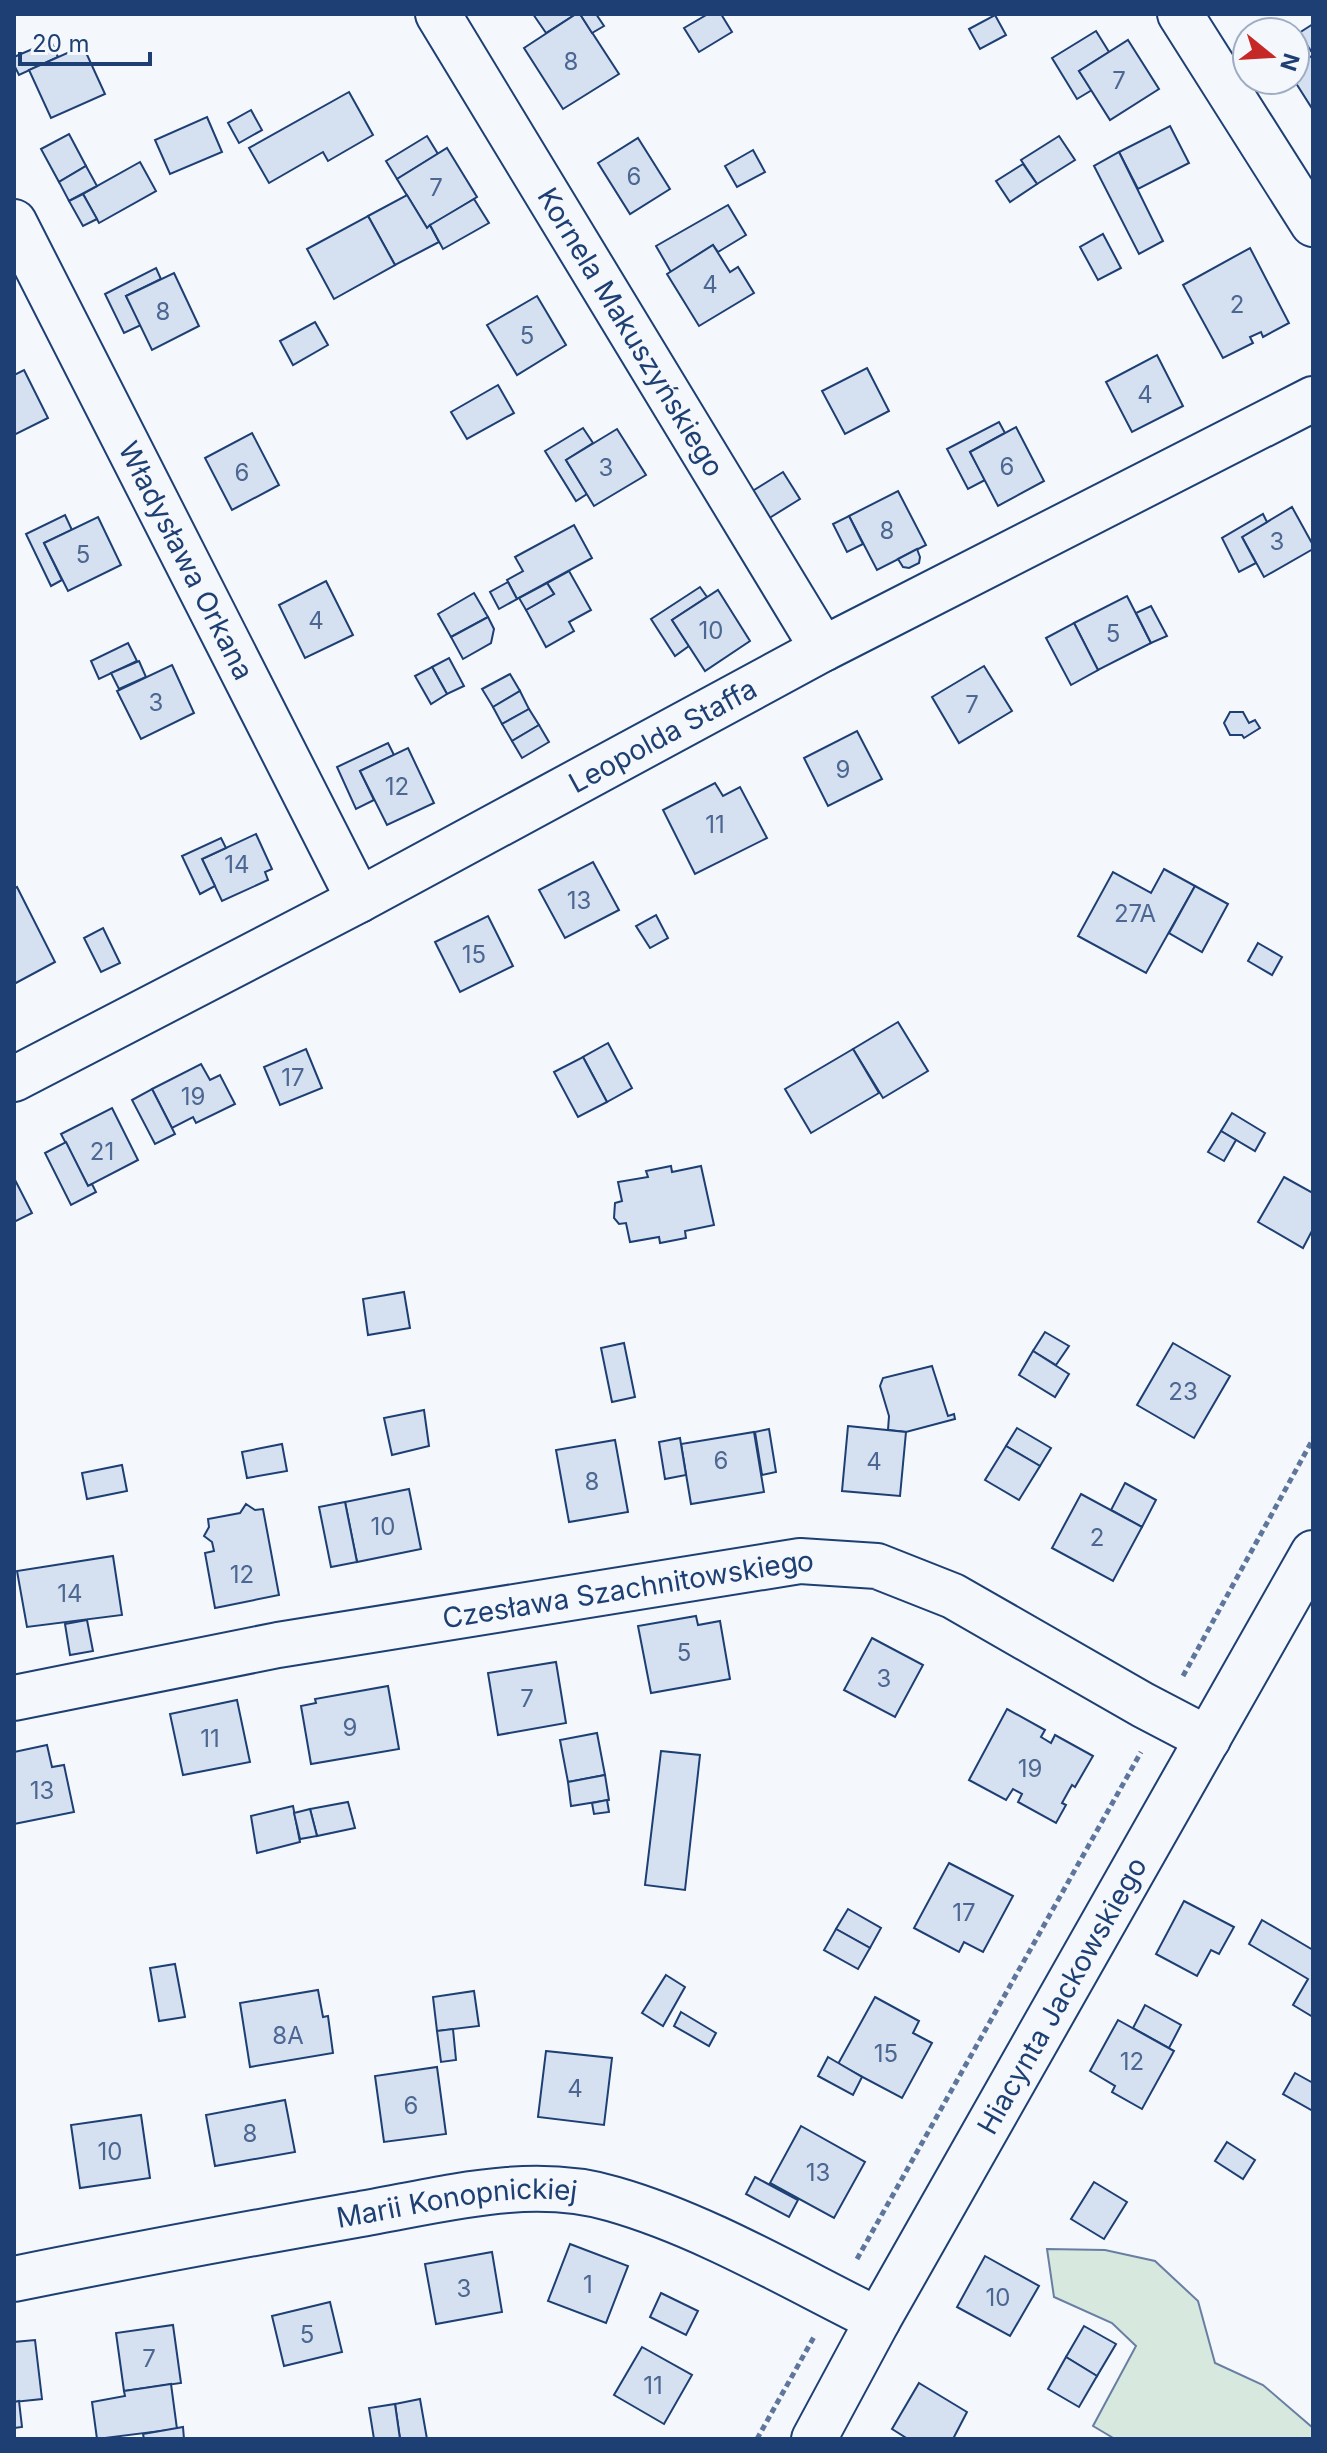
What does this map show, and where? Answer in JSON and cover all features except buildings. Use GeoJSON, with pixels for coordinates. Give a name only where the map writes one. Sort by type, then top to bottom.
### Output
{"type":"FeatureCollection","features":[{"type":"Feature","properties":{"kind":"street","name":"Kornela Makuszyńskiego"},"geometry":{"type":"LineString","coordinates":[[438,14],[823,649]]}},
{"type":"Feature","properties":{"kind":"street"},"geometry":{"type":"LineString","coordinates":[[1180,14],[1309,209]]}},
{"type":"Feature","properties":{"kind":"street","name":"Władysława Orkana"},"geometry":{"type":"LineString","coordinates":[[14,222],[359,900]]}},
{"type":"Feature","properties":{"kind":"street","name":"Leopolda Staffa"},"geometry":{"type":"LineString","coordinates":[[15,1078],[359,900],[823,649],[1313,399]]}},
{"type":"Feature","properties":{"kind":"street","name":"Hiacynta Jackowskiego"},"geometry":{"type":"LineString","coordinates":[[814,2439],[878,2320],[1208,1739],[1300,1606],[1313,1553]]}},
{"type":"Feature","properties":{"kind":"street","name":"Czesława Szachnitowskiego"},"geometry":{"type":"LineString","coordinates":[[14,1698],[278,1645],[800,1561],[877,1566],[953,1596],[1208,1739]]}},
{"type":"Feature","properties":{"kind":"street","name":"Marii Konopnickiej"},"geometry":{"type":"LineString","coordinates":[[14,2279],[307,2223],[491,2192],[548,2189],[611,2198],[688,2226],[878,2320]]}},
{"type":"Feature","properties":{"kind":"path"},"geometry":{"type":"LineString","coordinates":[[757,2439],[1313,1439]]}},
{"type":"Feature","properties":{"kind":"shaded area"},"geometry":{"type":"Polygon","coordinates":[[[1047,2249],[1105,2250],[1155,2261],[1198,2301],[1215,2363],[1263,2385],[1313,2428],[1313,2439],[1115,2439],[1093,2426],[1136,2346],[1112,2323],[1054,2297],[1047,2249]]]}}]}
